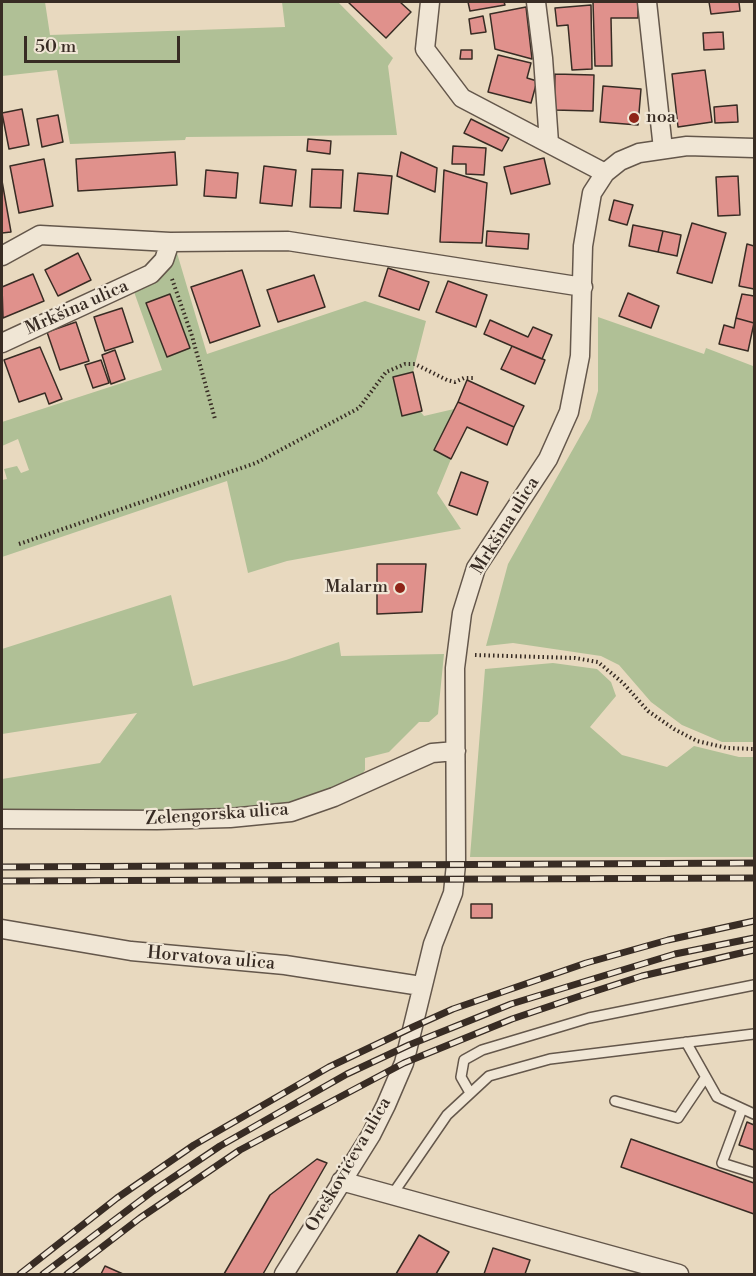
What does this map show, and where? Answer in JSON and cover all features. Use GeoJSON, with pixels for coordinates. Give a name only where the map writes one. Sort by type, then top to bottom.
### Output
{"type":"FeatureCollection","features":[{"type":"Feature","properties":{"kind":"street"},"geometry":{"type":"LineString","coordinates":[[430,2],[425,49],[462,98],[605,173]]}},
{"type":"Feature","properties":{"kind":"street"},"geometry":{"type":"LineString","coordinates":[[536,2],[543,58],[549,143]]}},
{"type":"Feature","properties":{"kind":"street"},"geometry":{"type":"LineString","coordinates":[[647,2],[663,149]]}},
{"type":"Feature","properties":{"kind":"street","name":"Mrkšina ulica"},"geometry":{"type":"LineString","coordinates":[[455,879],[456,655],[462,613],[476,568],[548,459],[569,412],[580,356],[587,217],[592,193],[605,173],[620,161],[639,153],[687,146],[754,148]]}},
{"type":"Feature","properties":{"kind":"street"},"geometry":{"type":"LineString","coordinates":[[2,256],[40,236],[170,242],[288,241],[583,287]]}},
{"type":"Feature","properties":{"kind":"street"},"geometry":{"type":"LineString","coordinates":[[158,267],[164,260],[170,242]]}},
{"type":"Feature","properties":{"kind":"street","name":"Mrkšina ulica"},"geometry":{"type":"LineString","coordinates":[[2,343],[150,274],[158,267]]}},
{"type":"Feature","properties":{"kind":"street","name":"Zelengorska ulica"},"geometry":{"type":"LineString","coordinates":[[2,819],[188,819],[291,812],[334,797],[432,753],[456,751]]}},
{"type":"Feature","properties":{"kind":"street","name":"Oreškovićeva ulica"},"geometry":{"type":"LineString","coordinates":[[284,1275],[371,1135],[404,1063],[421,986],[433,944],[453,893],[455,879]]}},
{"type":"Feature","properties":{"kind":"street","name":"Horvatova ulica"},"geometry":{"type":"LineString","coordinates":[[2,929],[131,951],[285,965],[421,986]]}},
{"type":"Feature","properties":{"kind":"street"},"geometry":{"type":"LineString","coordinates":[[341,1181],[679,1275]]}},
{"type":"Feature","properties":{"kind":"lane"},"geometry":{"type":"LineString","coordinates":[[469,1091],[461,1077],[464,1060],[482,1050],[589,1018],[754,986]]}},
{"type":"Feature","properties":{"kind":"lane"},"geometry":{"type":"LineString","coordinates":[[392,1195],[447,1115],[469,1091],[489,1076],[550,1059],[754,1034]]}},
{"type":"Feature","properties":{"kind":"lane"},"geometry":{"type":"LineString","coordinates":[[686,1042],[717,1097],[754,1114]]}},
{"type":"Feature","properties":{"kind":"lane"},"geometry":{"type":"LineString","coordinates":[[615,1101],[678,1118],[705,1078]]}},
{"type":"Feature","properties":{"kind":"lane"},"geometry":{"type":"LineString","coordinates":[[742,1109],[722,1163],[754,1173]]}},
{"type":"Feature","properties":{"kind":"path"},"geometry":{"type":"LineString","coordinates":[[158,267],[173,280],[192,336],[214,419]]}},
{"type":"Feature","properties":{"kind":"path"},"geometry":{"type":"LineString","coordinates":[[19,544],[256,463],[359,408],[386,372],[405,364],[415,364],[455,382],[464,378],[475,378]]}},
{"type":"Feature","properties":{"kind":"path"},"geometry":{"type":"LineString","coordinates":[[456,655],[547,656],[598,662],[609,669],[648,711],[674,729],[697,741],[727,748],[754,749]]}},
{"type":"Feature","properties":{"kind":"green space"},"geometry":{"type":"Polygon","coordinates":[[[2,2],[45,2],[50,35],[285,27],[282,2],[338,2],[393,58],[388,66],[397,135],[186,137],[185,140],[70,144],[57,70],[2,76],[2,2]]]}},
{"type":"Feature","properties":{"kind":"green space"},"geometry":{"type":"Polygon","coordinates":[[[177,253],[207,354],[365,301],[426,321],[413,372],[393,377],[424,416],[454,409],[434,450],[451,459],[437,493],[461,529],[287,561],[248,573],[227,481],[2,557],[2,480],[7,479],[4,469],[17,466],[21,473],[29,470],[18,439],[2,446],[2,422],[162,370],[133,289],[159,277],[177,253]]]}},
{"type":"Feature","properties":{"kind":"green space"},"geometry":{"type":"Polygon","coordinates":[[[598,317],[704,354],[706,348],[753,366],[754,359],[754,742],[722,742],[682,725],[651,702],[619,665],[601,656],[513,643],[486,646],[508,564],[590,419],[598,391],[598,317]]]}},
{"type":"Feature","properties":{"kind":"green space"},"geometry":{"type":"Polygon","coordinates":[[[171,595],[193,686],[286,660],[339,642],[341,656],[444,654],[438,714],[429,722],[419,722],[389,752],[365,758],[365,770],[360,777],[321,795],[288,806],[230,812],[2,812],[2,779],[100,763],[137,713],[2,734],[2,649],[171,595]]]}},
{"type":"Feature","properties":{"kind":"green space"},"geometry":{"type":"Polygon","coordinates":[[[553,663],[597,669],[611,682],[616,696],[590,727],[622,755],[667,767],[694,746],[739,757],[754,757],[754,857],[470,857],[485,669],[553,663]]]}},
{"type":"Feature","properties":{"kind":"building"},"geometry":{"type":"Polygon","coordinates":[[[348,2],[400,2],[411,12],[386,38],[348,2]]]}},
{"type":"Feature","properties":{"kind":"building"},"geometry":{"type":"Polygon","coordinates":[[[468,2],[504,2],[505,5],[470,11],[468,2]]]}},
{"type":"Feature","properties":{"kind":"building"},"geometry":{"type":"Polygon","coordinates":[[[593,2],[638,2],[638,18],[611,18],[612,66],[595,66],[593,2]]]}},
{"type":"Feature","properties":{"kind":"building"},"geometry":{"type":"Polygon","coordinates":[[[709,2],[739,2],[740,11],[711,14],[709,2]]]}},
{"type":"Feature","properties":{"kind":"building"},"geometry":{"type":"Polygon","coordinates":[[[591,5],[592,69],[572,70],[568,25],[557,26],[555,8],[591,5]]]}},
{"type":"Feature","properties":{"kind":"building"},"geometry":{"type":"Polygon","coordinates":[[[526,7],[532,59],[495,49],[490,14],[526,7]]]}},
{"type":"Feature","properties":{"kind":"building"},"geometry":{"type":"Polygon","coordinates":[[[483,16],[486,32],[471,34],[469,19],[483,16]]]}},
{"type":"Feature","properties":{"kind":"building"},"geometry":{"type":"Polygon","coordinates":[[[723,32],[724,49],[704,50],[703,33],[723,32]]]}},
{"type":"Feature","properties":{"kind":"building"},"geometry":{"type":"Polygon","coordinates":[[[461,50],[472,50],[472,59],[460,59],[461,50]]]}},
{"type":"Feature","properties":{"kind":"building"},"geometry":{"type":"Polygon","coordinates":[[[498,55],[531,63],[527,78],[537,81],[531,103],[488,92],[498,55]]]}},
{"type":"Feature","properties":{"kind":"building"},"geometry":{"type":"Polygon","coordinates":[[[705,70],[712,122],[678,127],[672,74],[705,70]]]}},
{"type":"Feature","properties":{"kind":"building"},"geometry":{"type":"Polygon","coordinates":[[[555,74],[594,75],[593,111],[554,110],[555,74]]]}},
{"type":"Feature","properties":{"kind":"building"},"geometry":{"type":"Polygon","coordinates":[[[603,86],[641,89],[638,125],[600,122],[603,86]]]}},
{"type":"Feature","properties":{"kind":"building"},"geometry":{"type":"Polygon","coordinates":[[[737,105],[738,122],[715,123],[714,107],[737,105]]]}},
{"type":"Feature","properties":{"kind":"building"},"geometry":{"type":"Polygon","coordinates":[[[22,109],[29,145],[9,149],[2,113],[22,109]]]}},
{"type":"Feature","properties":{"kind":"building"},"geometry":{"type":"Polygon","coordinates":[[[58,115],[63,142],[42,147],[37,119],[58,115]]]}},
{"type":"Feature","properties":{"kind":"building"},"geometry":{"type":"Polygon","coordinates":[[[471,119],[509,138],[502,151],[464,133],[471,119]]]}},
{"type":"Feature","properties":{"kind":"building"},"geometry":{"type":"Polygon","coordinates":[[[308,139],[331,141],[330,154],[307,151],[308,139]]]}},
{"type":"Feature","properties":{"kind":"building"},"geometry":{"type":"Polygon","coordinates":[[[453,146],[486,148],[484,175],[466,174],[466,164],[452,164],[453,146]]]}},
{"type":"Feature","properties":{"kind":"building"},"geometry":{"type":"Polygon","coordinates":[[[175,152],[177,185],[78,191],[76,159],[175,152]]]}},
{"type":"Feature","properties":{"kind":"building"},"geometry":{"type":"Polygon","coordinates":[[[401,152],[437,168],[435,192],[397,176],[401,152]]]}},
{"type":"Feature","properties":{"kind":"building"},"geometry":{"type":"Polygon","coordinates":[[[544,158],[550,184],[511,194],[504,167],[544,158]]]}},
{"type":"Feature","properties":{"kind":"building"},"geometry":{"type":"Polygon","coordinates":[[[44,159],[53,206],[19,213],[10,166],[44,159]]]}},
{"type":"Feature","properties":{"kind":"building"},"geometry":{"type":"Polygon","coordinates":[[[264,166],[296,170],[292,206],[260,203],[264,166]]]}},
{"type":"Feature","properties":{"kind":"building"},"geometry":{"type":"Polygon","coordinates":[[[312,169],[343,170],[341,208],[310,207],[312,169]]]}},
{"type":"Feature","properties":{"kind":"building"},"geometry":{"type":"Polygon","coordinates":[[[206,170],[238,173],[236,198],[204,196],[206,170]]]}},
{"type":"Feature","properties":{"kind":"building"},"geometry":{"type":"Polygon","coordinates":[[[444,170],[487,183],[482,243],[440,242],[444,170]]]}},
{"type":"Feature","properties":{"kind":"building"},"geometry":{"type":"Polygon","coordinates":[[[358,173],[392,176],[388,214],[354,211],[358,173]]]}},
{"type":"Feature","properties":{"kind":"building"},"geometry":{"type":"Polygon","coordinates":[[[738,176],[740,215],[718,216],[716,177],[738,176]]]}},
{"type":"Feature","properties":{"kind":"building"},"geometry":{"type":"Polygon","coordinates":[[[2,181],[11,232],[2,233],[2,181]]]}},
{"type":"Feature","properties":{"kind":"building"},"geometry":{"type":"Polygon","coordinates":[[[614,200],[633,205],[627,225],[609,220],[614,200]]]}},
{"type":"Feature","properties":{"kind":"building"},"geometry":{"type":"Polygon","coordinates":[[[692,223],[726,233],[712,283],[677,273],[692,223]]]}},
{"type":"Feature","properties":{"kind":"building"},"geometry":{"type":"Polygon","coordinates":[[[633,225],[663,231],[658,252],[629,246],[633,225]]]}},
{"type":"Feature","properties":{"kind":"building"},"geometry":{"type":"Polygon","coordinates":[[[487,231],[529,234],[528,249],[486,246],[487,231]]]}},
{"type":"Feature","properties":{"kind":"building"},"geometry":{"type":"Polygon","coordinates":[[[663,231],[681,235],[677,256],[658,252],[663,231]]]}},
{"type":"Feature","properties":{"kind":"building"},"geometry":{"type":"Polygon","coordinates":[[[747,244],[754,246],[754,289],[739,286],[747,244]]]}},
{"type":"Feature","properties":{"kind":"building"},"geometry":{"type":"Polygon","coordinates":[[[78,253],[91,280],[58,296],[45,270],[78,253]]]}},
{"type":"Feature","properties":{"kind":"building"},"geometry":{"type":"Polygon","coordinates":[[[388,268],[429,282],[419,310],[379,296],[388,268]]]}},
{"type":"Feature","properties":{"kind":"building"},"geometry":{"type":"Polygon","coordinates":[[[242,270],[260,326],[210,343],[191,287],[242,270]]]}},
{"type":"Feature","properties":{"kind":"building"},"geometry":{"type":"Polygon","coordinates":[[[33,274],[44,301],[3,318],[2,287],[33,274]]]}},
{"type":"Feature","properties":{"kind":"building"},"geometry":{"type":"Polygon","coordinates":[[[314,275],[325,307],[278,322],[267,290],[314,275]]]}},
{"type":"Feature","properties":{"kind":"building"},"geometry":{"type":"Polygon","coordinates":[[[448,281],[487,295],[476,327],[436,312],[448,281]]]}},
{"type":"Feature","properties":{"kind":"building"},"geometry":{"type":"Polygon","coordinates":[[[628,293],[659,306],[651,328],[619,316],[628,293]]]}},
{"type":"Feature","properties":{"kind":"building"},"geometry":{"type":"Polygon","coordinates":[[[170,294],[190,348],[167,357],[146,303],[170,294]]]}},
{"type":"Feature","properties":{"kind":"building"},"geometry":{"type":"Polygon","coordinates":[[[742,294],[754,296],[754,323],[736,318],[742,294]]]}},
{"type":"Feature","properties":{"kind":"building"},"geometry":{"type":"Polygon","coordinates":[[[122,308],[133,342],[105,351],[94,317],[122,308]]]}},
{"type":"Feature","properties":{"kind":"building"},"geometry":{"type":"Polygon","coordinates":[[[736,318],[754,323],[748,351],[719,344],[724,325],[734,328],[736,318]]]}},
{"type":"Feature","properties":{"kind":"building"},"geometry":{"type":"Polygon","coordinates":[[[490,320],[528,337],[533,327],[552,335],[542,359],[484,334],[490,320]]]}},
{"type":"Feature","properties":{"kind":"building"},"geometry":{"type":"Polygon","coordinates":[[[76,322],[89,361],[60,370],[47,332],[76,322]]]}},
{"type":"Feature","properties":{"kind":"building"},"geometry":{"type":"Polygon","coordinates":[[[512,346],[545,360],[535,384],[501,369],[512,346]]]}},
{"type":"Feature","properties":{"kind":"building"},"geometry":{"type":"Polygon","coordinates":[[[40,347],[62,399],[49,404],[45,393],[19,402],[4,360],[40,347]]]}},
{"type":"Feature","properties":{"kind":"building"},"geometry":{"type":"Polygon","coordinates":[[[115,350],[125,379],[111,384],[102,355],[115,350]]]}},
{"type":"Feature","properties":{"kind":"building"},"geometry":{"type":"Polygon","coordinates":[[[101,360],[109,383],[93,388],[85,365],[101,360]]]}},
{"type":"Feature","properties":{"kind":"building"},"geometry":{"type":"Polygon","coordinates":[[[413,372],[422,411],[402,416],[393,377],[413,372]]]}},
{"type":"Feature","properties":{"kind":"building"},"geometry":{"type":"Polygon","coordinates":[[[467,380],[524,406],[514,427],[458,402],[467,380]]]}},
{"type":"Feature","properties":{"kind":"building"},"geometry":{"type":"Polygon","coordinates":[[[458,402],[514,427],[507,445],[467,427],[451,459],[434,450],[458,402]]]}},
{"type":"Feature","properties":{"kind":"building"},"geometry":{"type":"Polygon","coordinates":[[[461,472],[488,482],[477,515],[449,505],[461,472]]]}},
{"type":"Feature","properties":{"kind":"building"},"geometry":{"type":"Polygon","coordinates":[[[377,564],[426,564],[422,612],[377,614],[377,564]]]}},
{"type":"Feature","properties":{"kind":"building"},"geometry":{"type":"Polygon","coordinates":[[[471,904],[492,904],[492,918],[471,918],[471,904]]]}},
{"type":"Feature","properties":{"kind":"building"},"geometry":{"type":"Polygon","coordinates":[[[747,1122],[754,1125],[754,1150],[739,1145],[747,1122]]]}},
{"type":"Feature","properties":{"kind":"building"},"geometry":{"type":"Polygon","coordinates":[[[631,1139],[754,1183],[754,1214],[621,1167],[631,1139]]]}},
{"type":"Feature","properties":{"kind":"building"},"geometry":{"type":"Polygon","coordinates":[[[317,1159],[327,1163],[263,1274],[224,1274],[270,1195],[317,1159]]]}},
{"type":"Feature","properties":{"kind":"building"},"geometry":{"type":"Polygon","coordinates":[[[419,1235],[449,1252],[436,1274],[396,1274],[419,1235]]]}},
{"type":"Feature","properties":{"kind":"building"},"geometry":{"type":"Polygon","coordinates":[[[493,1248],[530,1260],[525,1274],[484,1274],[493,1248]]]}},
{"type":"Feature","properties":{"kind":"building"},"geometry":{"type":"Polygon","coordinates":[[[105,1266],[123,1274],[101,1274],[105,1266]]]}},
{"type":"Feature","properties":{"kind":"railway"},"geometry":{"type":"LineString","coordinates":[[2,867],[754,863]]}},
{"type":"Feature","properties":{"kind":"railway"},"geometry":{"type":"LineString","coordinates":[[2,881],[754,878]]}},
{"type":"Feature","properties":{"kind":"railway"},"geometry":{"type":"LineString","coordinates":[[20,1274],[117,1198],[194,1145],[329,1067],[453,1009],[586,963],[668,940],[754,921]]}},
{"type":"Feature","properties":{"kind":"railway"},"geometry":{"type":"LineString","coordinates":[[43,1274],[153,1191],[220,1146],[347,1074],[409,1045],[511,1004],[675,954],[754,938]]}},
{"type":"Feature","properties":{"kind":"railway"},"geometry":{"type":"LineString","coordinates":[[67,1274],[140,1218],[240,1150],[404,1063],[512,1019],[583,995],[642,976],[754,950]]}},
{"type":"Feature","properties":{"kind":"place","name":"noa"},"geometry":{"type":"Point","coordinates":[634,118]}},
{"type":"Feature","properties":{"kind":"place","name":"Malarm"},"geometry":{"type":"Point","coordinates":[400,588]}}]}
